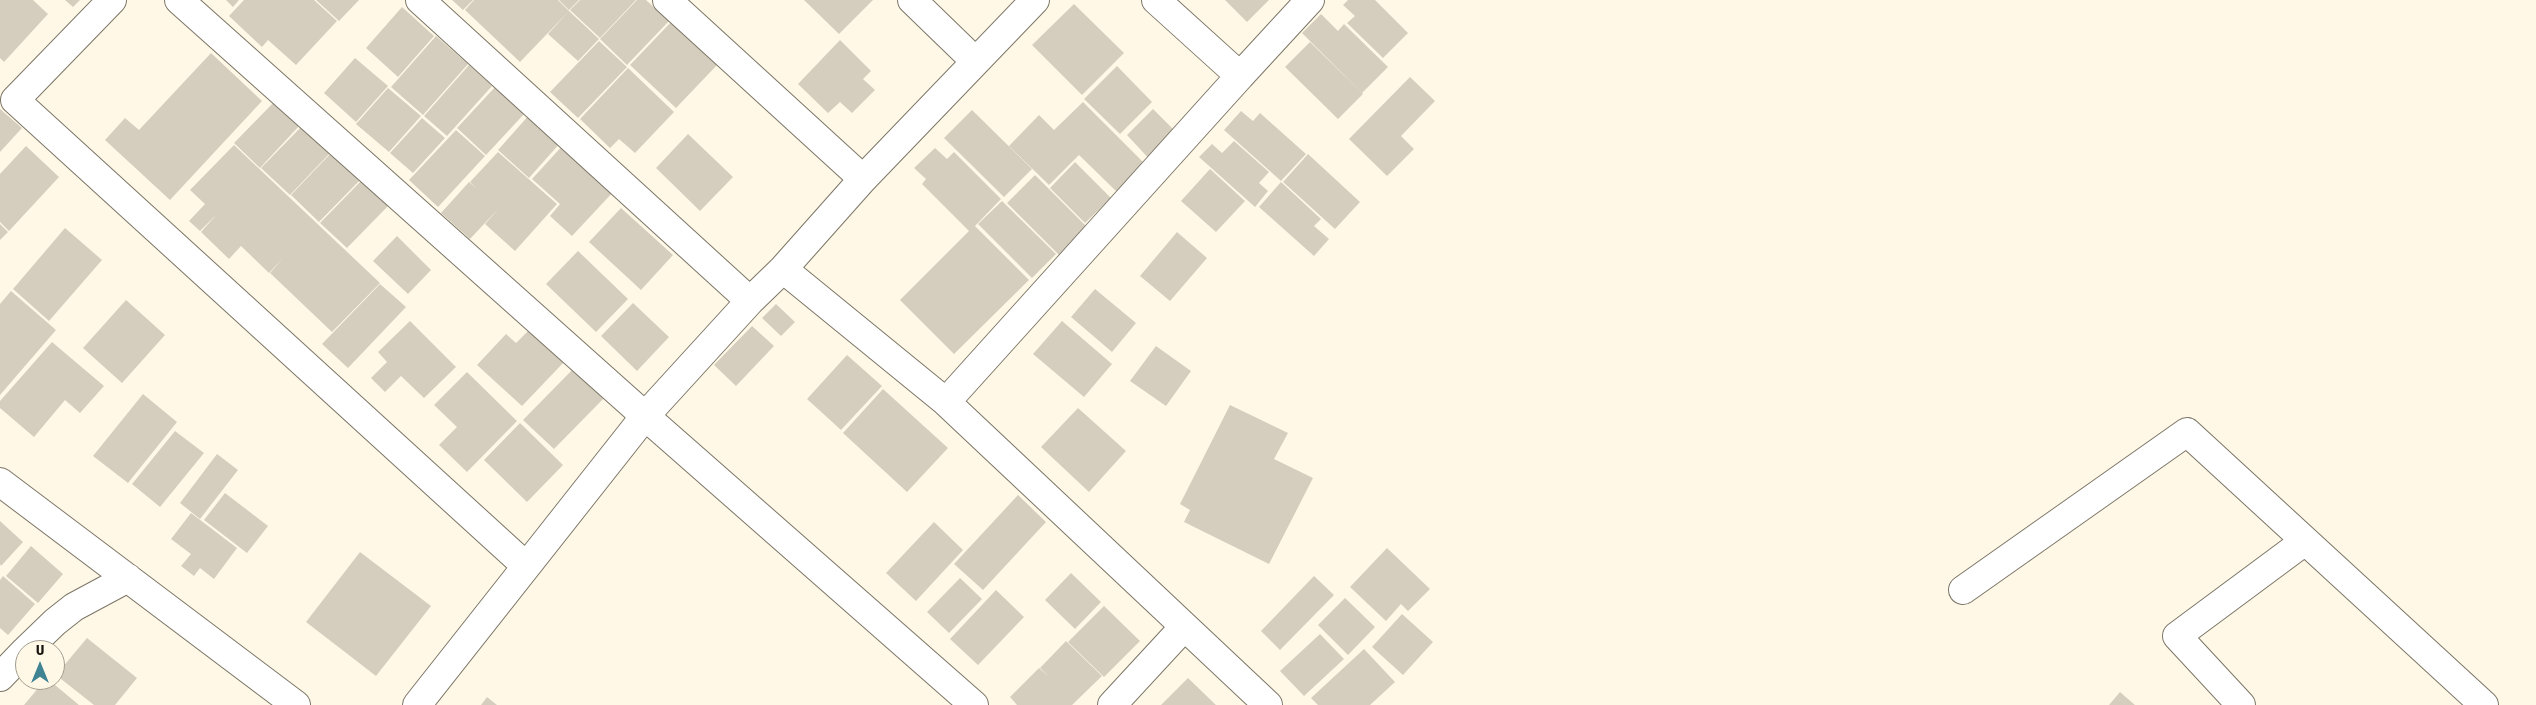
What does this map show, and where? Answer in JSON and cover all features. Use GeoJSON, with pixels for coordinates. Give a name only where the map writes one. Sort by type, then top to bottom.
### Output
{"type":"FeatureCollection","features":[{"type":"Feature","properties":{"kind":"street"},"geometry":{"type":"LineString","coordinates":[[112,0],[8,94],[526,566]]}},
{"type":"Feature","properties":{"kind":"street"},"geometry":{"type":"LineString","coordinates":[[179,0],[645,416],[974,705]]}},
{"type":"Feature","properties":{"kind":"street"},"geometry":{"type":"LineString","coordinates":[[420,0],[750,301]]}},
{"type":"Feature","properties":{"kind":"street"},"geometry":{"type":"LineString","coordinates":[[667,0],[863,179]]}},
{"type":"Feature","properties":{"kind":"street"},"geometry":{"type":"LineString","coordinates":[[912,0],[975,61]]}},
{"type":"Feature","properties":{"kind":"street"},"geometry":{"type":"LineString","coordinates":[[417,705],[645,416],[750,301],[784,269],[863,179],[1035,0]]}},
{"type":"Feature","properties":{"kind":"street"},"geometry":{"type":"LineString","coordinates":[[1156,0],[1240,76]]}},
{"type":"Feature","properties":{"kind":"street"},"geometry":{"type":"LineString","coordinates":[[946,402],[1310,0]]}},
{"type":"Feature","properties":{"kind":"street"},"geometry":{"type":"LineString","coordinates":[[784,269],[946,402],[1268,705]]}},
{"type":"Feature","properties":{"kind":"street"},"geometry":{"type":"LineString","coordinates":[[1963,590],[2187,432],[2484,705]]}},
{"type":"Feature","properties":{"kind":"street"},"geometry":{"type":"LineString","coordinates":[[0,482],[296,705]]}},
{"type":"Feature","properties":{"kind":"street"},"geometry":{"type":"LineString","coordinates":[[2241,705],[2177,636],[2305,540]]}},
{"type":"Feature","properties":{"kind":"street"},"geometry":{"type":"LineString","coordinates":[[37,640],[74,607],[128,578]]}},
{"type":"Feature","properties":{"kind":"street"},"geometry":{"type":"LineString","coordinates":[[1112,705],[1184,627]]}},
{"type":"Feature","properties":{"kind":"street"},"geometry":{"type":"LineString","coordinates":[[0,678],[15,662]]}},
{"type":"Feature","properties":{"kind":"building"},"geometry":{"type":"Polygon","coordinates":[[[0,0],[33,0],[48,14],[4,62],[0,58],[0,0]]]}},
{"type":"Feature","properties":{"kind":"building"},"geometry":{"type":"Polygon","coordinates":[[[65,0],[80,0],[73,7],[65,0]]]}},
{"type":"Feature","properties":{"kind":"building"},"geometry":{"type":"Polygon","coordinates":[[[226,0],[239,0],[233,7],[226,0]]]}},
{"type":"Feature","properties":{"kind":"building"},"geometry":{"type":"Polygon","coordinates":[[[244,0],[314,0],[337,21],[296,65],[268,40],[262,47],[229,16],[244,0]]]}},
{"type":"Feature","properties":{"kind":"building"},"geometry":{"type":"Polygon","coordinates":[[[316,0],[359,0],[339,21],[316,0]]]}},
{"type":"Feature","properties":{"kind":"building"},"geometry":{"type":"Polygon","coordinates":[[[452,0],[473,0],[463,10],[452,0]]]}},
{"type":"Feature","properties":{"kind":"building"},"geometry":{"type":"Polygon","coordinates":[[[474,0],[558,0],[569,11],[520,62],[465,10],[474,0]]]}},
{"type":"Feature","properties":{"kind":"building"},"geometry":{"type":"Polygon","coordinates":[[[559,0],[579,0],[569,10],[559,0]]]}},
{"type":"Feature","properties":{"kind":"building"},"geometry":{"type":"Polygon","coordinates":[[[580,0],[636,0],[600,38],[570,10],[580,0]]]}},
{"type":"Feature","properties":{"kind":"building"},"geometry":{"type":"Polygon","coordinates":[[[637,0],[646,0],[669,21],[627,65],[600,39],[637,0]]]}},
{"type":"Feature","properties":{"kind":"building"},"geometry":{"type":"Polygon","coordinates":[[[804,0],[873,0],[839,34],[804,0]]]}},
{"type":"Feature","properties":{"kind":"building"},"geometry":{"type":"Polygon","coordinates":[[[1225,0],[1269,0],[1247,22],[1225,0]]]}},
{"type":"Feature","properties":{"kind":"building"},"geometry":{"type":"Polygon","coordinates":[[[1348,0],[1375,0],[1408,33],[1383,58],[1347,23],[1355,16],[1343,5],[1348,0]]]}},
{"type":"Feature","properties":{"kind":"building"},"geometry":{"type":"Polygon","coordinates":[[[1074,4],[1124,53],[1082,95],[1032,45],[1074,4]]]}},
{"type":"Feature","properties":{"kind":"building"},"geometry":{"type":"Polygon","coordinates":[[[402,7],[434,36],[398,77],[366,48],[402,7]]]}},
{"type":"Feature","properties":{"kind":"building"},"geometry":{"type":"Polygon","coordinates":[[[569,11],[599,39],[578,61],[548,34],[569,11]]]}},
{"type":"Feature","properties":{"kind":"building"},"geometry":{"type":"Polygon","coordinates":[[[1321,14],[1338,31],[1344,24],[1388,67],[1362,93],[1302,33],[1321,14]]]}},
{"type":"Feature","properties":{"kind":"building"},"geometry":{"type":"Polygon","coordinates":[[[672,21],[718,64],[676,108],[630,65],[672,21]]]}},
{"type":"Feature","properties":{"kind":"building"},"geometry":{"type":"Polygon","coordinates":[[[436,36],[468,64],[423,115],[391,87],[436,36]]]}},
{"type":"Feature","properties":{"kind":"building"},"geometry":{"type":"Polygon","coordinates":[[[840,40],[871,71],[863,79],[875,90],[852,113],[840,102],[828,113],[798,84],[840,40]]]}},
{"type":"Feature","properties":{"kind":"building"},"geometry":{"type":"Polygon","coordinates":[[[599,41],[627,67],[578,118],[550,92],[599,41]]]}},
{"type":"Feature","properties":{"kind":"building"},"geometry":{"type":"Polygon","coordinates":[[[1310,42],[1363,94],[1338,119],[1285,67],[1310,42]]]}},
{"type":"Feature","properties":{"kind":"building"},"geometry":{"type":"Polygon","coordinates":[[[211,53],[262,101],[170,200],[105,140],[125,118],[139,130],[211,53]]]}},
{"type":"Feature","properties":{"kind":"building"},"geometry":{"type":"Polygon","coordinates":[[[355,58],[388,86],[356,122],[324,93],[355,58]]]}},
{"type":"Feature","properties":{"kind":"building"},"geometry":{"type":"Polygon","coordinates":[[[469,65],[492,86],[447,136],[424,116],[469,65]]]}},
{"type":"Feature","properties":{"kind":"building"},"geometry":{"type":"Polygon","coordinates":[[[1117,66],[1152,102],[1120,134],[1084,99],[1117,66]]]}},
{"type":"Feature","properties":{"kind":"building"},"geometry":{"type":"Polygon","coordinates":[[[628,68],[674,112],[635,153],[619,139],[610,148],[580,119],[628,68]]]}},
{"type":"Feature","properties":{"kind":"building"},"geometry":{"type":"Polygon","coordinates":[[[1410,77],[1435,101],[1401,136],[1414,149],[1387,176],[1349,139],[1410,77]]]}},
{"type":"Feature","properties":{"kind":"building"},"geometry":{"type":"Polygon","coordinates":[[[496,86],[525,113],[486,155],[457,128],[496,86]]]}},
{"type":"Feature","properties":{"kind":"building"},"geometry":{"type":"Polygon","coordinates":[[[388,88],[421,116],[389,152],[356,124],[388,88]]]}},
{"type":"Feature","properties":{"kind":"building"},"geometry":{"type":"Polygon","coordinates":[[[275,101],[300,125],[260,168],[234,143],[275,101]]]}},
{"type":"Feature","properties":{"kind":"building"},"geometry":{"type":"Polygon","coordinates":[[[1083,102],[1145,164],[1117,192],[1079,155],[1049,185],[1009,146],[1039,115],[1054,130],[1083,102]]]}},
{"type":"Feature","properties":{"kind":"building"},"geometry":{"type":"Polygon","coordinates":[[[0,109],[22,128],[0,152],[0,109]]]}},
{"type":"Feature","properties":{"kind":"building"},"geometry":{"type":"Polygon","coordinates":[[[1153,109],[1179,135],[1152,162],[1127,135],[1153,109]]]}},
{"type":"Feature","properties":{"kind":"building"},"geometry":{"type":"Polygon","coordinates":[[[972,110],[1032,169],[1004,197],[944,138],[972,110]]]}},
{"type":"Feature","properties":{"kind":"building"},"geometry":{"type":"Polygon","coordinates":[[[1241,111],[1253,121],[1260,113],[1306,154],[1281,181],[1224,130],[1241,111]]]}},
{"type":"Feature","properties":{"kind":"building"},"geometry":{"type":"Polygon","coordinates":[[[530,114],[561,142],[529,178],[498,150],[530,114]]]}},
{"type":"Feature","properties":{"kind":"building"},"geometry":{"type":"Polygon","coordinates":[[[422,118],[445,138],[413,173],[390,153],[422,118]]]}},
{"type":"Feature","properties":{"kind":"building"},"geometry":{"type":"Polygon","coordinates":[[[302,126],[330,153],[290,195],[261,168],[302,126]]]}},
{"type":"Feature","properties":{"kind":"building"},"geometry":{"type":"Polygon","coordinates":[[[456,130],[485,156],[438,207],[409,180],[456,130]]]}},
{"type":"Feature","properties":{"kind":"building"},"geometry":{"type":"Polygon","coordinates":[[[688,134],[733,177],[700,211],[656,168],[688,134]]]}},
{"type":"Feature","properties":{"kind":"building"},"geometry":{"type":"Polygon","coordinates":[[[1234,141],[1269,172],[1259,183],[1268,191],[1255,207],[1199,157],[1212,144],[1222,153],[1234,141]]]}},
{"type":"Feature","properties":{"kind":"building"},"geometry":{"type":"Polygon","coordinates":[[[564,144],[615,190],[572,236],[550,216],[560,204],[532,179],[564,144]]]}},
{"type":"Feature","properties":{"kind":"building"},"geometry":{"type":"Polygon","coordinates":[[[234,145],[380,283],[332,332],[270,273],[283,258],[269,273],[241,246],[229,259],[201,232],[217,214],[200,231],[189,221],[205,204],[190,190],[234,145]]]}},
{"type":"Feature","properties":{"kind":"building"},"geometry":{"type":"Polygon","coordinates":[[[26,146],[59,177],[9,231],[0,222],[0,174],[26,146]]]}},
{"type":"Feature","properties":{"kind":"building"},"geometry":{"type":"Polygon","coordinates":[[[935,148],[947,159],[954,152],[1001,199],[975,226],[1029,280],[954,354],[900,300],[969,231],[922,184],[926,179],[914,168],[935,148]]]}},
{"type":"Feature","properties":{"kind":"building"},"geometry":{"type":"Polygon","coordinates":[[[498,152],[557,204],[515,251],[485,224],[499,208],[470,239],[441,213],[469,182],[477,189],[470,182],[498,152]]]}},
{"type":"Feature","properties":{"kind":"building"},"geometry":{"type":"Polygon","coordinates":[[[331,153],[360,180],[319,222],[291,195],[331,153]]]}},
{"type":"Feature","properties":{"kind":"building"},"geometry":{"type":"Polygon","coordinates":[[[1308,154],[1360,202],[1335,229],[1283,182],[1308,154]]]}},
{"type":"Feature","properties":{"kind":"building"},"geometry":{"type":"Polygon","coordinates":[[[1075,162],[1111,198],[1085,223],[1050,188],[1075,162]]]}},
{"type":"Feature","properties":{"kind":"building"},"geometry":{"type":"Polygon","coordinates":[[[1210,169],[1245,201],[1216,232],[1181,201],[1210,169]]]}},
{"type":"Feature","properties":{"kind":"building"},"geometry":{"type":"Polygon","coordinates":[[[1035,175],[1089,229],[1061,257],[1007,203],[1035,175]]]}},
{"type":"Feature","properties":{"kind":"building"},"geometry":{"type":"Polygon","coordinates":[[[361,181],[388,206],[347,248],[320,223],[361,181]]]}},
{"type":"Feature","properties":{"kind":"building"},"geometry":{"type":"Polygon","coordinates":[[[1281,182],[1321,219],[1314,226],[1329,239],[1314,256],[1259,207],[1281,182]]]}},
{"type":"Feature","properties":{"kind":"building"},"geometry":{"type":"Polygon","coordinates":[[[1002,201],[1056,254],[1032,278],[978,224],[1002,201]]]}},
{"type":"Feature","properties":{"kind":"building"},"geometry":{"type":"Polygon","coordinates":[[[621,208],[673,255],[641,290],[589,242],[621,208]]]}},
{"type":"Feature","properties":{"kind":"building"},"geometry":{"type":"Polygon","coordinates":[[[0,224],[8,232],[0,240],[0,224]]]}},
{"type":"Feature","properties":{"kind":"building"},"geometry":{"type":"Polygon","coordinates":[[[65,228],[102,260],[49,321],[13,289],[65,228]]]}},
{"type":"Feature","properties":{"kind":"building"},"geometry":{"type":"Polygon","coordinates":[[[1177,232],[1207,258],[1170,301],[1140,276],[1177,232]]]}},
{"type":"Feature","properties":{"kind":"building"},"geometry":{"type":"Polygon","coordinates":[[[397,236],[431,270],[408,294],[373,261],[397,236]]]}},
{"type":"Feature","properties":{"kind":"building"},"geometry":{"type":"Polygon","coordinates":[[[578,251],[628,299],[596,332],[546,284],[578,251]]]}},
{"type":"Feature","properties":{"kind":"building"},"geometry":{"type":"Polygon","coordinates":[[[380,284],[406,307],[348,368],[322,344],[380,284]]]}},
{"type":"Feature","properties":{"kind":"building"},"geometry":{"type":"Polygon","coordinates":[[[1095,289],[1136,323],[1112,352],[1071,317],[1095,289]]]}},
{"type":"Feature","properties":{"kind":"building"},"geometry":{"type":"Polygon","coordinates":[[[11,291],[56,330],[0,395],[0,304],[11,291]]]}},
{"type":"Feature","properties":{"kind":"building"},"geometry":{"type":"Polygon","coordinates":[[[126,300],[165,335],[122,383],[83,348],[126,300]]]}},
{"type":"Feature","properties":{"kind":"building"},"geometry":{"type":"Polygon","coordinates":[[[633,303],[669,337],[637,371],[601,336],[633,303]]]}},
{"type":"Feature","properties":{"kind":"building"},"geometry":{"type":"Polygon","coordinates":[[[776,304],[795,322],[781,336],[762,318],[776,304]]]}},
{"type":"Feature","properties":{"kind":"building"},"geometry":{"type":"Polygon","coordinates":[[[410,321],[456,367],[424,398],[401,376],[385,392],[371,378],[387,362],[378,352],[410,321]]]}},
{"type":"Feature","properties":{"kind":"building"},"geometry":{"type":"Polygon","coordinates":[[[1062,321],[1112,364],[1084,397],[1033,354],[1062,321]]]}},
{"type":"Feature","properties":{"kind":"building"},"geometry":{"type":"Polygon","coordinates":[[[752,326],[774,346],[736,386],[714,365],[752,326]]]}},
{"type":"Feature","properties":{"kind":"building"},"geometry":{"type":"Polygon","coordinates":[[[530,329],[565,361],[522,406],[477,365],[506,334],[516,343],[530,329]]]}},
{"type":"Feature","properties":{"kind":"building"},"geometry":{"type":"Polygon","coordinates":[[[52,342],[104,386],[80,413],[65,400],[34,437],[0,408],[0,401],[52,342]]]}},
{"type":"Feature","properties":{"kind":"building"},"geometry":{"type":"Polygon","coordinates":[[[1156,346],[1191,371],[1166,406],[1130,381],[1156,346]]]}},
{"type":"Feature","properties":{"kind":"building"},"geometry":{"type":"Polygon","coordinates":[[[847,355],[882,386],[841,430],[807,399],[847,355]]]}},
{"type":"Feature","properties":{"kind":"building"},"geometry":{"type":"Polygon","coordinates":[[[577,365],[608,394],[554,449],[523,420],[577,365]]]}},
{"type":"Feature","properties":{"kind":"building"},"geometry":{"type":"Polygon","coordinates":[[[467,372],[517,421],[467,472],[439,445],[457,427],[434,405],[467,372]]]}},
{"type":"Feature","properties":{"kind":"building"},"geometry":{"type":"Polygon","coordinates":[[[883,389],[948,448],[907,492],[843,433],[883,389]]]}},
{"type":"Feature","properties":{"kind":"building"},"geometry":{"type":"Polygon","coordinates":[[[143,394],[177,422],[128,483],[93,456],[143,394]]]}},
{"type":"Feature","properties":{"kind":"building"},"geometry":{"type":"Polygon","coordinates":[[[1230,405],[1288,433],[1274,459],[1313,478],[1269,564],[1184,522],[1190,510],[1180,504],[1230,405]]]}},
{"type":"Feature","properties":{"kind":"building"},"geometry":{"type":"Polygon","coordinates":[[[1078,408],[1126,451],[1089,492],[1041,447],[1078,408]]]}},
{"type":"Feature","properties":{"kind":"building"},"geometry":{"type":"Polygon","coordinates":[[[520,423],[563,465],[527,502],[484,460],[520,423]]]}},
{"type":"Feature","properties":{"kind":"building"},"geometry":{"type":"Polygon","coordinates":[[[175,431],[204,453],[160,507],[132,484],[175,431]]]}},
{"type":"Feature","properties":{"kind":"building"},"geometry":{"type":"Polygon","coordinates":[[[217,454],[238,470],[200,519],[180,503],[217,454]]]}},
{"type":"Feature","properties":{"kind":"building"},"geometry":{"type":"Polygon","coordinates":[[[225,493],[268,526],[247,553],[204,520],[225,493]]]}},
{"type":"Feature","properties":{"kind":"building"},"geometry":{"type":"Polygon","coordinates":[[[1018,495],[1046,522],[983,590],[954,564],[1018,495]]]}},
{"type":"Feature","properties":{"kind":"building"},"geometry":{"type":"Polygon","coordinates":[[[191,513],[237,548],[214,579],[200,568],[194,576],[181,566],[191,554],[171,539],[191,513]]]}},
{"type":"Feature","properties":{"kind":"building"},"geometry":{"type":"Polygon","coordinates":[[[0,521],[23,542],[1,566],[0,564],[0,521]]]}},
{"type":"Feature","properties":{"kind":"building"},"geometry":{"type":"Polygon","coordinates":[[[934,522],[963,550],[916,601],[886,573],[934,522]]]}},
{"type":"Feature","properties":{"kind":"building"},"geometry":{"type":"Polygon","coordinates":[[[31,546],[63,574],[38,603],[6,576],[31,546]]]}},
{"type":"Feature","properties":{"kind":"building"},"geometry":{"type":"Polygon","coordinates":[[[1387,548],[1430,589],[1408,611],[1401,604],[1386,621],[1350,587],[1387,548]]]}},
{"type":"Feature","properties":{"kind":"building"},"geometry":{"type":"Polygon","coordinates":[[[360,552],[431,606],[376,676],[306,622],[360,552]]]}},
{"type":"Feature","properties":{"kind":"building"},"geometry":{"type":"Polygon","coordinates":[[[1071,573],[1101,602],[1075,629],[1045,600],[1071,573]]]}},
{"type":"Feature","properties":{"kind":"building"},"geometry":{"type":"Polygon","coordinates":[[[3,576],[35,604],[8,635],[0,628],[0,580],[3,576]]]}},
{"type":"Feature","properties":{"kind":"building"},"geometry":{"type":"Polygon","coordinates":[[[1314,576],[1334,595],[1280,650],[1261,631],[1314,576]]]}},
{"type":"Feature","properties":{"kind":"building"},"geometry":{"type":"Polygon","coordinates":[[[960,578],[982,599],[949,633],[927,612],[960,578]]]}},
{"type":"Feature","properties":{"kind":"building"},"geometry":{"type":"Polygon","coordinates":[[[996,590],[1024,617],[978,665],[950,639],[996,590]]]}},
{"type":"Feature","properties":{"kind":"building"},"geometry":{"type":"Polygon","coordinates":[[[1345,598],[1375,627],[1348,655],[1318,625],[1345,598]]]}},
{"type":"Feature","properties":{"kind":"building"},"geometry":{"type":"Polygon","coordinates":[[[1104,606],[1140,641],[1104,677],[1068,642],[1104,606]]]}},
{"type":"Feature","properties":{"kind":"building"},"geometry":{"type":"Polygon","coordinates":[[[1402,614],[1433,642],[1403,675],[1372,647],[1402,614]]]}},
{"type":"Feature","properties":{"kind":"building"},"geometry":{"type":"Polygon","coordinates":[[[1320,634],[1344,659],[1304,696],[1280,671],[1320,634]]]}},
{"type":"Feature","properties":{"kind":"building"},"geometry":{"type":"Polygon","coordinates":[[[87,638],[137,678],[115,705],[94,705],[65,682],[65,664],[87,638]]]}},
{"type":"Feature","properties":{"kind":"building"},"geometry":{"type":"Polygon","coordinates":[[[1066,641],[1102,676],[1072,705],[1017,705],[1010,697],[1039,668],[1050,678],[1040,668],[1066,641]]]}},
{"type":"Feature","properties":{"kind":"building"},"geometry":{"type":"Polygon","coordinates":[[[1364,649],[1395,682],[1370,705],[1318,705],[1311,698],[1364,649]]]}},
{"type":"Feature","properties":{"kind":"building"},"geometry":{"type":"Polygon","coordinates":[[[1188,678],[1216,705],[1161,705],[1188,678]]]}},
{"type":"Feature","properties":{"kind":"building"},"geometry":{"type":"Polygon","coordinates":[[[37,690],[61,690],[79,705],[24,705],[37,690]]]}},
{"type":"Feature","properties":{"kind":"building"},"geometry":{"type":"Polygon","coordinates":[[[2120,692],[2135,705],[2109,705],[2120,692]]]}},
{"type":"Feature","properties":{"kind":"building"},"geometry":{"type":"Polygon","coordinates":[[[487,697],[497,705],[481,705],[487,697]]]}}]}
